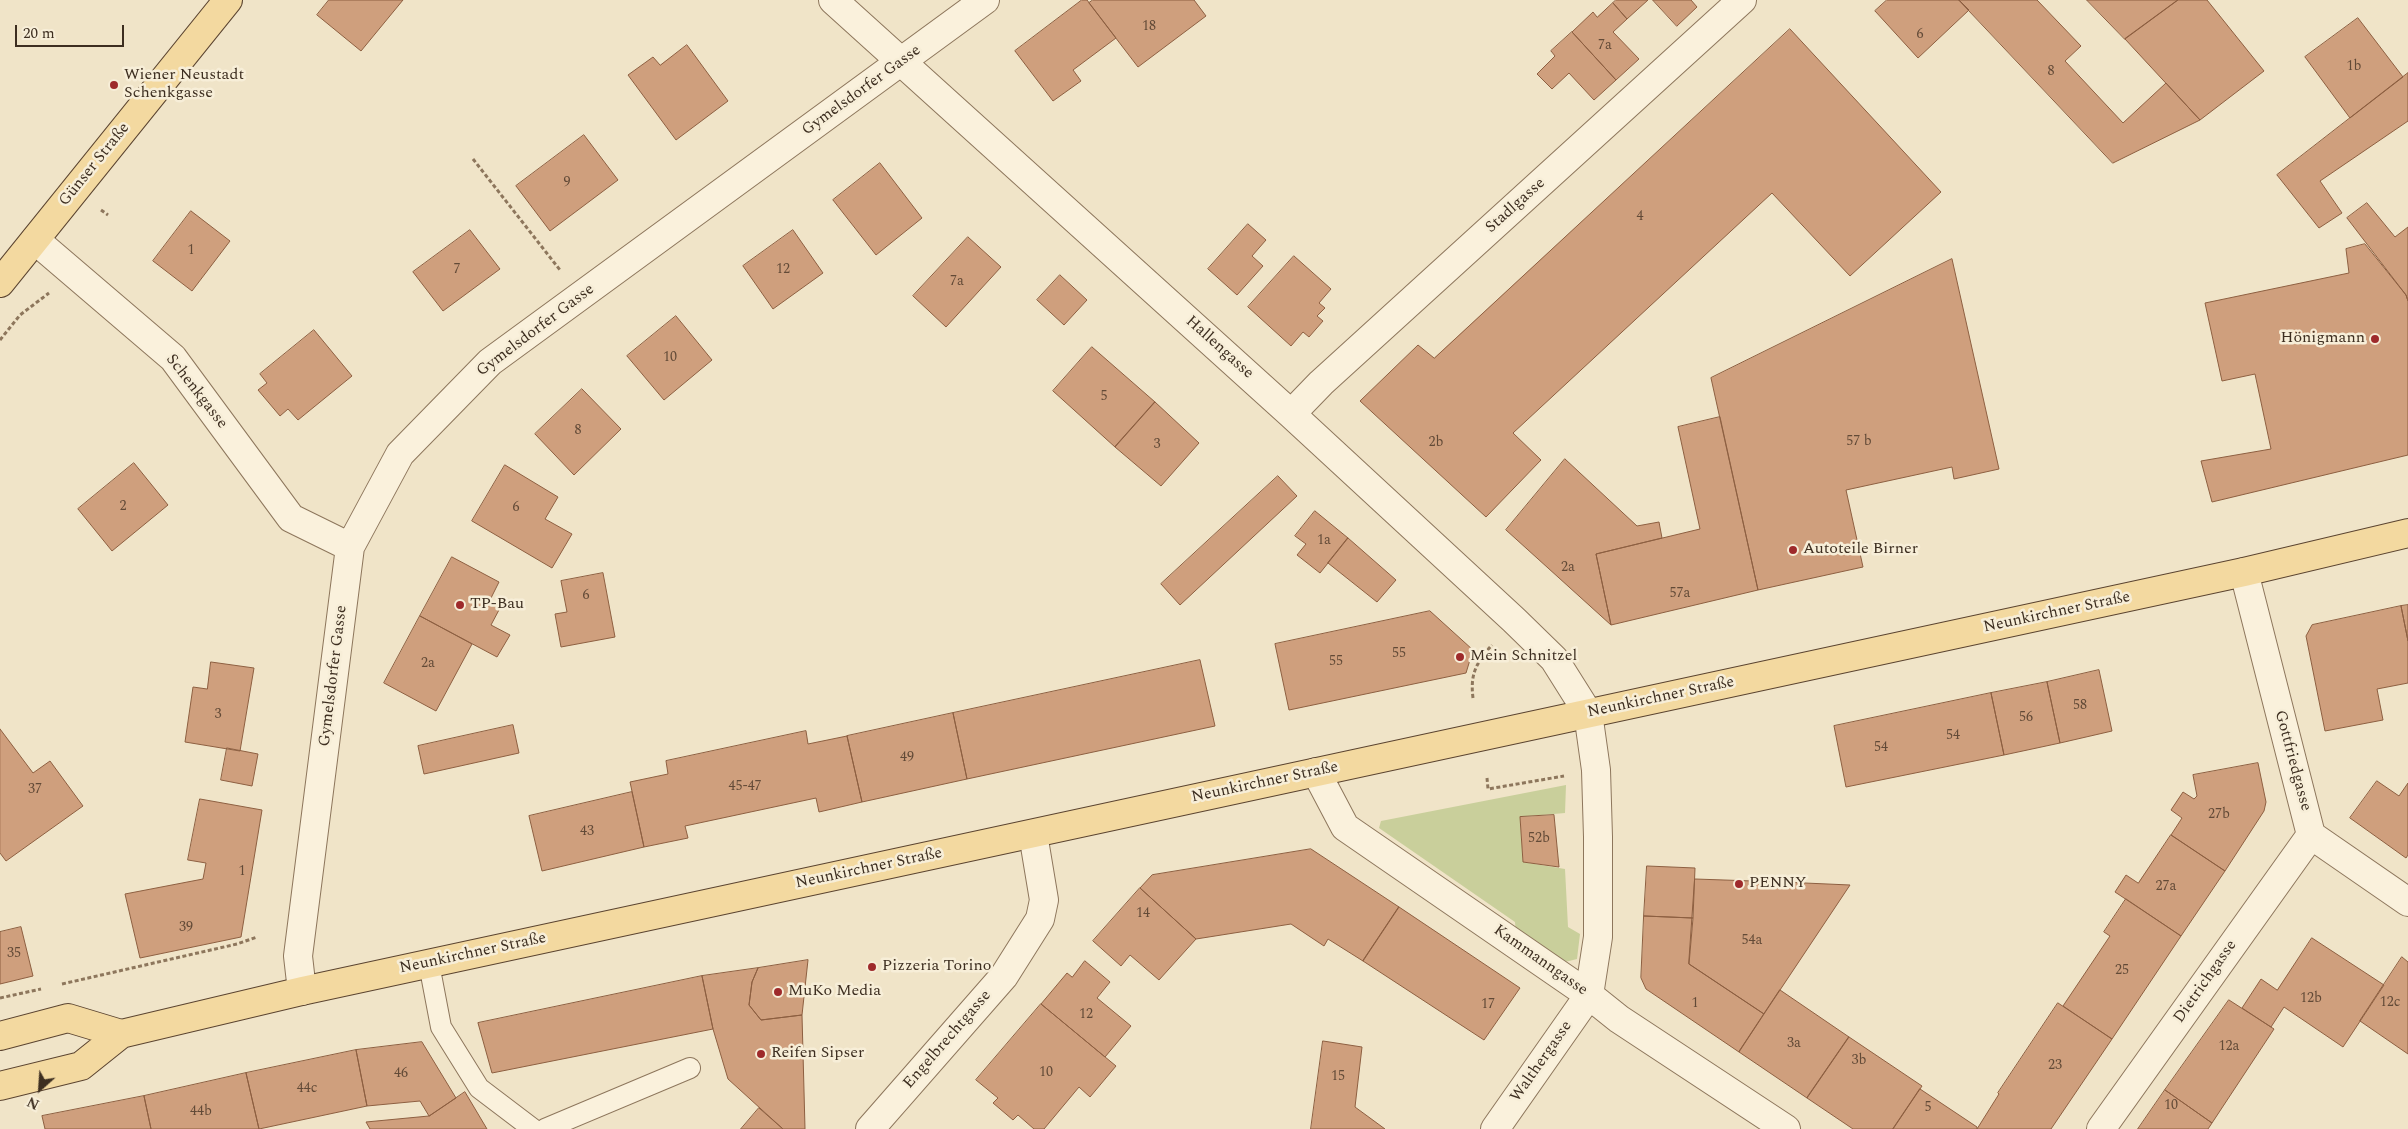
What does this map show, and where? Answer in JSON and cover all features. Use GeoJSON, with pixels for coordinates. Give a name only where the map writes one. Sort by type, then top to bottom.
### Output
{"type":"FeatureCollection","features":[{"type":"Feature","properties":{"kind":"main road","name":"Günser Straße"},"geometry":{"type":"LineString","coordinates":[[0,283],[228,0]]}},
{"type":"Feature","properties":{"kind":"main road","name":"Neunkirchner Straße"},"geometry":{"type":"LineString","coordinates":[[0,1086],[81,1066],[121,1034],[302,991],[2244,572],[2408,533]]}},
{"type":"Feature","properties":{"kind":"main road"},"geometry":{"type":"LineString","coordinates":[[0,1036],[68,1018],[121,1034]]}},
{"type":"Feature","properties":{"kind":"street","name":"Hallengasse"},"geometry":{"type":"LineString","coordinates":[[832,0],[903,62],[1291,414],[1514,620],[1554,659],[1588,713]]}},
{"type":"Feature","properties":{"kind":"street","name":"Gymelsdorfer Gasse"},"geometry":{"type":"LineString","coordinates":[[302,991],[298,956],[350,547],[400,454],[490,362],[903,62],[985,0]]}},
{"type":"Feature","properties":{"kind":"street","name":"Stadlgasse"},"geometry":{"type":"LineString","coordinates":[[1291,414],[1742,0]]}},
{"type":"Feature","properties":{"kind":"street","name":"Schenkgasse"},"geometry":{"type":"LineString","coordinates":[[34,240],[173,358],[291,518],[350,547]]}},
{"type":"Feature","properties":{"kind":"street","name":"Gottfriedgasse"},"geometry":{"type":"LineString","coordinates":[[2244,572],[2311,834],[2408,902]]}},
{"type":"Feature","properties":{"kind":"street"},"geometry":{"type":"LineString","coordinates":[[1588,713],[1597,779],[1598,837],[1598,937],[1589,995]]}},
{"type":"Feature","properties":{"kind":"street","name":"Kammanngasse"},"geometry":{"type":"LineString","coordinates":[[1316,772],[1345,826],[1589,995],[1619,1020],[1786,1129]]}},
{"type":"Feature","properties":{"kind":"street","name":"Engelbrechtgasse"},"geometry":{"type":"LineString","coordinates":[[870,1129],[1004,976],[1040,920],[1044,900],[1033,834]]}},
{"type":"Feature","properties":{"kind":"street","name":"Dietrichgasse"},"geometry":{"type":"LineString","coordinates":[[2101,1129],[2311,834]]}},
{"type":"Feature","properties":{"kind":"street","name":"Walthergasse"},"geometry":{"type":"LineString","coordinates":[[1495,1129],[1589,995]]}},
{"type":"Feature","properties":{"kind":"lane"},"geometry":{"type":"LineString","coordinates":[[429,964],[442,1026],[479,1088],[533,1129]]}},
{"type":"Feature","properties":{"kind":"lane"},"geometry":{"type":"LineString","coordinates":[[545,1129],[690,1068]]}},
{"type":"Feature","properties":{"kind":"path"},"geometry":{"type":"LineString","coordinates":[[473,159],[559,267],[576,300]]}},
{"type":"Feature","properties":{"kind":"path"},"geometry":{"type":"LineString","coordinates":[[0,340],[20,315],[55,288]]}},
{"type":"Feature","properties":{"kind":"path"},"geometry":{"type":"LineString","coordinates":[[1473,698],[1471,680],[1484,655],[1514,620]]}},
{"type":"Feature","properties":{"kind":"path"},"geometry":{"type":"LineString","coordinates":[[1487,778],[1488,788],[1569,775]]}},
{"type":"Feature","properties":{"kind":"path"},"geometry":{"type":"LineString","coordinates":[[57,985],[237,944],[257,937]]}},
{"type":"Feature","properties":{"kind":"path"},"geometry":{"type":"LineString","coordinates":[[0,998],[48,987]]}},
{"type":"Feature","properties":{"kind":"green space"},"geometry":{"type":"Polygon","coordinates":[[[1566,785],[1565,813],[1520,817],[1523,862],[1565,869],[1568,927],[1580,934],[1577,959],[1561,963],[1516,935],[1515,922],[1379,828],[1381,821],[1566,785]]]}},
{"type":"Feature","properties":{"kind":"building"},"geometry":{"type":"Polygon","coordinates":[[[329,0],[403,0],[361,51],[317,15],[329,0]]]}},
{"type":"Feature","properties":{"kind":"building"},"geometry":{"type":"Polygon","coordinates":[[[1082,0],[1087,0],[1116,38],[1073,70],[1081,81],[1053,101],[1015,51],[1082,0]]]}},
{"type":"Feature","properties":{"kind":"building"},"geometry":{"type":"Polygon","coordinates":[[[1093,0],[1194,0],[1206,16],[1138,67],[1089,3],[1093,0]]]}},
{"type":"Feature","properties":{"kind":"building"},"geometry":{"type":"Polygon","coordinates":[[[1616,0],[1648,0],[1627,19],[1613,3],[1616,0]]]}},
{"type":"Feature","properties":{"kind":"building"},"geometry":{"type":"Polygon","coordinates":[[[1653,0],[1691,0],[1697,7],[1677,26],[1653,0]]]}},
{"type":"Feature","properties":{"kind":"building"},"geometry":{"type":"Polygon","coordinates":[[[1887,0],[1959,0],[1969,10],[1918,58],[1875,11],[1887,0]]]}},
{"type":"Feature","properties":{"kind":"building"},"geometry":{"type":"Polygon","coordinates":[[[1959,0],[2037,0],[2081,46],[2065,61],[2123,123],[2166,83],[2200,120],[2113,163],[1959,0]]]}},
{"type":"Feature","properties":{"kind":"building"},"geometry":{"type":"Polygon","coordinates":[[[2087,0],[2178,0],[2125,39],[2087,0]]]}},
{"type":"Feature","properties":{"kind":"building"},"geometry":{"type":"Polygon","coordinates":[[[2178,0],[2207,0],[2264,71],[2200,120],[2125,39],[2178,0]]]}},
{"type":"Feature","properties":{"kind":"building"},"geometry":{"type":"Polygon","coordinates":[[[1613,3],[1627,19],[1613,32],[1639,59],[1616,80],[1572,32],[1593,12],[1597,17],[1613,3]]]}},
{"type":"Feature","properties":{"kind":"building"},"geometry":{"type":"Polygon","coordinates":[[[2358,18],[2403,77],[2350,118],[2305,57],[2358,18]]]}},
{"type":"Feature","properties":{"kind":"building"},"geometry":{"type":"Polygon","coordinates":[[[1790,29],[1941,192],[1850,276],[1772,193],[1513,433],[1541,460],[1486,517],[1360,401],[1418,345],[1434,358],[1790,29]]]}},
{"type":"Feature","properties":{"kind":"building"},"geometry":{"type":"Polygon","coordinates":[[[1572,32],[1616,80],[1594,100],[1569,73],[1552,89],[1537,74],[1555,56],[1551,51],[1572,32]]]}},
{"type":"Feature","properties":{"kind":"building"},"geometry":{"type":"Polygon","coordinates":[[[687,45],[728,101],[676,140],[628,75],[653,57],[660,65],[687,45]]]}},
{"type":"Feature","properties":{"kind":"building"},"geometry":{"type":"Polygon","coordinates":[[[2408,73],[2408,121],[2320,181],[2342,213],[2319,228],[2277,175],[2408,73]]]}},
{"type":"Feature","properties":{"kind":"building"},"geometry":{"type":"Polygon","coordinates":[[[584,135],[618,180],[550,231],[516,186],[584,135]]]}},
{"type":"Feature","properties":{"kind":"building"},"geometry":{"type":"Polygon","coordinates":[[[880,163],[922,218],[876,255],[833,200],[880,163]]]}},
{"type":"Feature","properties":{"kind":"building"},"geometry":{"type":"Polygon","coordinates":[[[2367,203],[2395,237],[2408,227],[2408,301],[2406,295],[2347,218],[2367,203]]]}},
{"type":"Feature","properties":{"kind":"building"},"geometry":{"type":"Polygon","coordinates":[[[191,211],[230,241],[192,291],[153,261],[191,211]]]}},
{"type":"Feature","properties":{"kind":"building"},"geometry":{"type":"Polygon","coordinates":[[[1248,224],[1266,240],[1252,256],[1263,266],[1237,295],[1208,269],[1248,224]]]}},
{"type":"Feature","properties":{"kind":"building"},"geometry":{"type":"Polygon","coordinates":[[[470,230],[500,269],[443,311],[413,272],[470,230]]]}},
{"type":"Feature","properties":{"kind":"building"},"geometry":{"type":"Polygon","coordinates":[[[793,230],[823,273],[773,309],[743,266],[793,230]]]}},
{"type":"Feature","properties":{"kind":"building"},"geometry":{"type":"Polygon","coordinates":[[[968,237],[1001,267],[946,327],[913,296],[968,237]]]}},
{"type":"Feature","properties":{"kind":"building"},"geometry":{"type":"Polygon","coordinates":[[[2365,244],[2406,295],[2408,301],[2408,455],[2212,502],[2201,461],[2271,449],[2255,374],[2222,381],[2205,303],[2349,273],[2346,249],[2365,244]]]}},
{"type":"Feature","properties":{"kind":"building"},"geometry":{"type":"Polygon","coordinates":[[[1294,256],[1331,289],[1319,303],[1325,308],[1317,316],[1323,321],[1309,337],[1303,332],[1291,346],[1248,307],[1294,256]]]}},
{"type":"Feature","properties":{"kind":"building"},"geometry":{"type":"Polygon","coordinates":[[[1952,259],[1999,469],[1954,479],[1952,467],[1846,490],[1863,567],[1758,590],[1711,378],[1952,259]]]}},
{"type":"Feature","properties":{"kind":"building"},"geometry":{"type":"Polygon","coordinates":[[[1060,275],[1087,300],[1064,325],[1037,300],[1060,275]]]}},
{"type":"Feature","properties":{"kind":"building"},"geometry":{"type":"Polygon","coordinates":[[[676,316],[712,360],[664,400],[627,356],[676,316]]]}},
{"type":"Feature","properties":{"kind":"building"},"geometry":{"type":"Polygon","coordinates":[[[314,330],[352,376],[298,420],[288,409],[280,416],[258,390],[267,383],[260,374],[314,330]]]}},
{"type":"Feature","properties":{"kind":"building"},"geometry":{"type":"Polygon","coordinates":[[[1092,347],[1155,402],[1115,447],[1053,391],[1092,347]]]}},
{"type":"Feature","properties":{"kind":"building"},"geometry":{"type":"Polygon","coordinates":[[[582,389],[621,429],[574,475],[535,434],[582,389]]]}},
{"type":"Feature","properties":{"kind":"building"},"geometry":{"type":"Polygon","coordinates":[[[1155,402],[1199,443],[1161,486],[1115,447],[1155,402]]]}},
{"type":"Feature","properties":{"kind":"building"},"geometry":{"type":"Polygon","coordinates":[[[1720,417],[1758,590],[1611,625],[1596,554],[1700,529],[1678,427],[1720,417]]]}},
{"type":"Feature","properties":{"kind":"building"},"geometry":{"type":"Polygon","coordinates":[[[1565,459],[1637,526],[1659,522],[1662,538],[1596,554],[1611,625],[1506,530],[1565,459]]]}},
{"type":"Feature","properties":{"kind":"building"},"geometry":{"type":"Polygon","coordinates":[[[134,463],[168,505],[112,551],[78,509],[134,463]]]}},
{"type":"Feature","properties":{"kind":"building"},"geometry":{"type":"Polygon","coordinates":[[[505,465],[558,497],[545,519],[572,534],[552,568],[472,521],[505,465]]]}},
{"type":"Feature","properties":{"kind":"building"},"geometry":{"type":"Polygon","coordinates":[[[1278,476],[1297,496],[1180,605],[1161,584],[1278,476]]]}},
{"type":"Feature","properties":{"kind":"building"},"geometry":{"type":"Polygon","coordinates":[[[1315,511],[1348,538],[1320,573],[1297,555],[1306,544],[1295,536],[1315,511]]]}},
{"type":"Feature","properties":{"kind":"building"},"geometry":{"type":"Polygon","coordinates":[[[1348,538],[1396,580],[1377,602],[1328,563],[1348,538]]]}},
{"type":"Feature","properties":{"kind":"building","name":"TP-Bau"},"geometry":{"type":"Polygon","coordinates":[[[452,557],[499,582],[489,602],[500,608],[491,625],[510,635],[497,657],[420,616],[452,557]]]}},
{"type":"Feature","properties":{"kind":"building"},"geometry":{"type":"Polygon","coordinates":[[[603,573],[615,637],[561,647],[555,614],[567,612],[561,581],[603,573]]]}},
{"type":"Feature","properties":{"kind":"building"},"geometry":{"type":"Polygon","coordinates":[[[2408,605],[2408,641],[2401,606],[2408,605]]]}},
{"type":"Feature","properties":{"kind":"building"},"geometry":{"type":"Polygon","coordinates":[[[2401,606],[2408,641],[2408,683],[2377,689],[2383,720],[2325,731],[2306,636],[2312,625],[2401,606]]]}},
{"type":"Feature","properties":{"kind":"building"},"geometry":{"type":"Polygon","coordinates":[[[1430,611],[1473,650],[1466,673],[1289,710],[1275,644],[1430,611]]]}},
{"type":"Feature","properties":{"kind":"building"},"geometry":{"type":"Polygon","coordinates":[[[420,616],[472,644],[436,711],[384,683],[420,616]]]}},
{"type":"Feature","properties":{"kind":"building"},"geometry":{"type":"Polygon","coordinates":[[[1200,660],[1215,726],[967,779],[953,713],[1200,660]]]}},
{"type":"Feature","properties":{"kind":"building"},"geometry":{"type":"Polygon","coordinates":[[[211,662],[254,668],[240,751],[185,742],[193,687],[207,689],[211,662]]]}},
{"type":"Feature","properties":{"kind":"building"},"geometry":{"type":"Polygon","coordinates":[[[2099,670],[2112,731],[2060,743],[2047,682],[2099,670]]]}},
{"type":"Feature","properties":{"kind":"building"},"geometry":{"type":"Polygon","coordinates":[[[2047,682],[2060,743],[2004,755],[1991,693],[2047,682]]]}},
{"type":"Feature","properties":{"kind":"building"},"geometry":{"type":"Polygon","coordinates":[[[1991,693],[2004,755],[1846,787],[1834,726],[1991,693]]]}},
{"type":"Feature","properties":{"kind":"building"},"geometry":{"type":"Polygon","coordinates":[[[953,713],[967,779],[862,802],[847,736],[953,713]]]}},
{"type":"Feature","properties":{"kind":"building"},"geometry":{"type":"Polygon","coordinates":[[[513,725],[519,753],[424,774],[418,746],[513,725]]]}},
{"type":"Feature","properties":{"kind":"building"},"geometry":{"type":"Polygon","coordinates":[[[0,729],[33,773],[50,761],[83,806],[6,861],[0,853],[0,729]]]}},
{"type":"Feature","properties":{"kind":"building"},"geometry":{"type":"Polygon","coordinates":[[[806,731],[808,744],[847,736],[862,802],[819,812],[816,798],[685,826],[688,838],[644,847],[630,782],[668,774],[666,761],[806,731]]]}},
{"type":"Feature","properties":{"kind":"building"},"geometry":{"type":"Polygon","coordinates":[[[227,748],[258,754],[252,786],[221,780],[227,748]]]}},
{"type":"Feature","properties":{"kind":"building"},"geometry":{"type":"Polygon","coordinates":[[[2258,763],[2266,802],[2264,811],[2225,871],[2171,835],[2182,818],[2171,810],[2183,792],[2194,799],[2197,796],[2193,775],[2258,763]]]}},
{"type":"Feature","properties":{"kind":"building"},"geometry":{"type":"Polygon","coordinates":[[[2377,781],[2399,796],[2408,783],[2408,855],[2406,858],[2350,818],[2377,781]]]}},
{"type":"Feature","properties":{"kind":"building"},"geometry":{"type":"Polygon","coordinates":[[[632,792],[644,847],[542,871],[529,816],[632,792]]]}},
{"type":"Feature","properties":{"kind":"building"},"geometry":{"type":"Polygon","coordinates":[[[200,799],[262,810],[241,937],[140,958],[125,894],[203,879],[206,863],[188,860],[200,799]]]}},
{"type":"Feature","properties":{"kind":"building"},"geometry":{"type":"Polygon","coordinates":[[[1554,815],[1559,867],[1523,862],[1520,817],[1554,815]]]}},
{"type":"Feature","properties":{"kind":"building"},"geometry":{"type":"Polygon","coordinates":[[[2171,835],[2225,871],[2181,936],[2115,892],[2126,875],[2138,883],[2171,835]]]}},
{"type":"Feature","properties":{"kind":"building"},"geometry":{"type":"Polygon","coordinates":[[[1311,849],[1399,907],[1363,961],[1328,939],[1324,946],[1291,924],[1196,939],[1140,888],[1152,875],[1311,849]]]}},
{"type":"Feature","properties":{"kind":"building"},"geometry":{"type":"Polygon","coordinates":[[[1647,866],[1695,868],[1693,918],[1644,916],[1647,866]]]}},
{"type":"Feature","properties":{"kind":"building"},"geometry":{"type":"Polygon","coordinates":[[[1695,879],[1850,885],[1764,1014],[1689,964],[1695,879]]]}},
{"type":"Feature","properties":{"kind":"building"},"geometry":{"type":"Polygon","coordinates":[[[1140,888],[1196,939],[1159,980],[1130,955],[1121,966],[1093,941],[1140,888]]]}},
{"type":"Feature","properties":{"kind":"building"},"geometry":{"type":"Polygon","coordinates":[[[2126,899],[2181,936],[2112,1039],[2063,1006],[2110,936],[2104,932],[2126,899]]]}},
{"type":"Feature","properties":{"kind":"building"},"geometry":{"type":"Polygon","coordinates":[[[1399,907],[1520,988],[1484,1040],[1363,961],[1399,907]]]}},
{"type":"Feature","properties":{"kind":"building"},"geometry":{"type":"Polygon","coordinates":[[[1644,916],[1693,918],[1689,964],[1764,1014],[1739,1052],[1646,989],[1641,978],[1644,916]]]}},
{"type":"Feature","properties":{"kind":"building"},"geometry":{"type":"Polygon","coordinates":[[[21,927],[33,976],[0,984],[0,932],[21,927]]]}},
{"type":"Feature","properties":{"kind":"building"},"geometry":{"type":"Polygon","coordinates":[[[2312,938],[2384,985],[2343,1047],[2284,1007],[2271,1027],[2242,1008],[2261,979],[2277,990],[2312,938]]]}},
{"type":"Feature","properties":{"kind":"building"},"geometry":{"type":"Polygon","coordinates":[[[2402,957],[2408,962],[2408,1054],[2360,1021],[2402,957]]]}},
{"type":"Feature","properties":{"kind":"building","name":"MuKo Media"},"geometry":{"type":"Polygon","coordinates":[[[808,960],[802,1015],[761,1020],[749,1005],[752,982],[758,968],[808,960]]]}},
{"type":"Feature","properties":{"kind":"building"},"geometry":{"type":"Polygon","coordinates":[[[1085,961],[1110,982],[1097,998],[1131,1026],[1105,1057],[1041,1004],[1067,973],[1072,977],[1085,961]]]}},
{"type":"Feature","properties":{"kind":"building","name":"Reifen Sipser"},"geometry":{"type":"Polygon","coordinates":[[[758,968],[752,982],[749,1005],[761,1020],[802,1015],[805,1129],[783,1129],[728,1079],[713,1029],[702,976],[758,968]]]}},
{"type":"Feature","properties":{"kind":"building"},"geometry":{"type":"Polygon","coordinates":[[[702,976],[713,1029],[492,1073],[478,1023],[702,976]]]}},
{"type":"Feature","properties":{"kind":"building"},"geometry":{"type":"Polygon","coordinates":[[[1780,990],[1849,1037],[1807,1098],[1739,1052],[1780,990]]]}},
{"type":"Feature","properties":{"kind":"building"},"geometry":{"type":"Polygon","coordinates":[[[2229,1000],[2274,1029],[2212,1123],[2165,1090],[2229,1000]]]}},
{"type":"Feature","properties":{"kind":"building"},"geometry":{"type":"Polygon","coordinates":[[[2058,1003],[2112,1039],[2051,1129],[1977,1129],[1998,1093],[2058,1003]]]}},
{"type":"Feature","properties":{"kind":"building"},"geometry":{"type":"Polygon","coordinates":[[[1041,1004],[1116,1066],[1090,1097],[1079,1087],[1044,1129],[1034,1129],[1018,1115],[1013,1120],[993,1103],[998,1098],[976,1080],[1041,1004]]]}},
{"type":"Feature","properties":{"kind":"building"},"geometry":{"type":"Polygon","coordinates":[[[1849,1037],[1922,1086],[1893,1129],[1853,1129],[1807,1098],[1849,1037]]]}},
{"type":"Feature","properties":{"kind":"building"},"geometry":{"type":"Polygon","coordinates":[[[1323,1041],[1362,1047],[1355,1107],[1385,1129],[1311,1129],[1323,1041]]]}},
{"type":"Feature","properties":{"kind":"building"},"geometry":{"type":"Polygon","coordinates":[[[422,1042],[456,1098],[429,1116],[420,1101],[367,1106],[356,1050],[422,1042]]]}},
{"type":"Feature","properties":{"kind":"building"},"geometry":{"type":"Polygon","coordinates":[[[356,1050],[367,1106],[259,1129],[246,1073],[356,1050]]]}},
{"type":"Feature","properties":{"kind":"building"},"geometry":{"type":"Polygon","coordinates":[[[246,1073],[259,1129],[151,1129],[144,1096],[246,1073]]]}},
{"type":"Feature","properties":{"kind":"building"},"geometry":{"type":"Polygon","coordinates":[[[1920,1089],[1977,1127],[1977,1129],[1893,1129],[1920,1089]]]}},
{"type":"Feature","properties":{"kind":"building"},"geometry":{"type":"Polygon","coordinates":[[[2165,1090],[2212,1123],[2208,1129],[2138,1129],[2165,1090]]]}},
{"type":"Feature","properties":{"kind":"building"},"geometry":{"type":"Polygon","coordinates":[[[465,1092],[487,1129],[370,1129],[366,1122],[429,1116],[465,1092]]]}},
{"type":"Feature","properties":{"kind":"building"},"geometry":{"type":"Polygon","coordinates":[[[144,1096],[151,1129],[45,1129],[42,1116],[144,1096]]]}},
{"type":"Feature","properties":{"kind":"building"},"geometry":{"type":"Polygon","coordinates":[[[759,1108],[783,1129],[741,1129],[759,1108]]]}},
{"type":"Feature","properties":{"kind":"place","name":"Wiener Neustadt Schenkgasse"},"geometry":{"type":"Point","coordinates":[114,85]}},
{"type":"Feature","properties":{"kind":"place","name":"Hönigmann"},"geometry":{"type":"Point","coordinates":[2375,339]}},
{"type":"Feature","properties":{"kind":"place","name":"Autoteile Birner"},"geometry":{"type":"Point","coordinates":[1793,550]}},
{"type":"Feature","properties":{"kind":"place","name":"TP-Bau"},"geometry":{"type":"Point","coordinates":[460,605]}},
{"type":"Feature","properties":{"kind":"place","name":"Mein Schnitzel"},"geometry":{"type":"Point","coordinates":[1460,657]}},
{"type":"Feature","properties":{"kind":"place","name":"PENNY"},"geometry":{"type":"Point","coordinates":[1739,884]}},
{"type":"Feature","properties":{"kind":"place","name":"Pizzeria Torino"},"geometry":{"type":"Point","coordinates":[872,967]}},
{"type":"Feature","properties":{"kind":"place","name":"MuKo Media"},"geometry":{"type":"Point","coordinates":[778,992]}},
{"type":"Feature","properties":{"kind":"place","name":"Reifen Sipser"},"geometry":{"type":"Point","coordinates":[761,1054]}}]}
